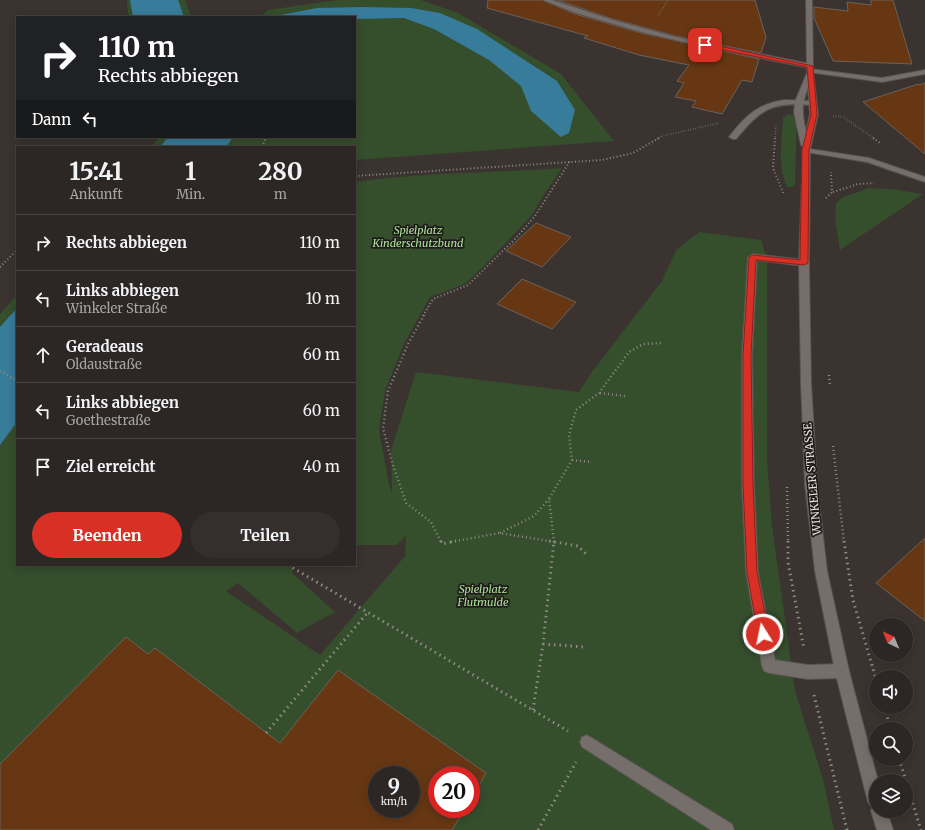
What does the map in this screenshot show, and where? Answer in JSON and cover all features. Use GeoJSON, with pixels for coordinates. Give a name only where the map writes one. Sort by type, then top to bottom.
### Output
{"type":"FeatureCollection","features":[{"type":"Feature","properties":{"kind":"street"},"geometry":{"type":"LineString","coordinates":[[546,0],[585,15],[646,33],[810,68],[882,80],[925,72]]}},
{"type":"Feature","properties":{"kind":"street"},"geometry":{"type":"LineString","coordinates":[[806,150],[814,114],[810,68],[809,0]]}},
{"type":"Feature","properties":{"kind":"street"},"geometry":{"type":"LineString","coordinates":[[806,150],[798,112],[799,102],[810,68]]}},
{"type":"Feature","properties":{"kind":"street"},"geometry":{"type":"LineString","coordinates":[[733,137],[749,118],[768,105],[781,101],[812,103]]}},
{"type":"Feature","properties":{"kind":"street"},"geometry":{"type":"LineString","coordinates":[[806,150],[869,160],[925,180]]}},
{"type":"Feature","properties":{"kind":"street","name":"WINKELER STRASSE"},"geometry":{"type":"LineString","coordinates":[[806,150],[804,263],[806,383],[811,484],[821,571],[842,671],[869,775]]}},
{"type":"Feature","properties":{"kind":"street"},"geometry":{"type":"LineString","coordinates":[[804,263],[753,257],[747,355],[748,485],[752,572],[769,666],[808,672],[842,671]]}},
{"type":"Feature","properties":{"kind":"street"},"geometry":{"type":"LineString","coordinates":[[587,742],[726,830]]}},
{"type":"Feature","properties":{"kind":"street"},"geometry":{"type":"LineString","coordinates":[[881,818],[885,830]]}},
{"type":"Feature","properties":{"kind":"path"},"geometry":{"type":"LineString","coordinates":[[830,116],[843,117],[882,144]]}},
{"type":"Feature","properties":{"kind":"path"},"geometry":{"type":"LineString","coordinates":[[356,176],[602,160],[633,153],[663,136],[749,118]]}},
{"type":"Feature","properties":{"kind":"path"},"geometry":{"type":"LineString","coordinates":[[830,153],[832,192]]}},
{"type":"Feature","properties":{"kind":"path"},"geometry":{"type":"LineString","coordinates":[[570,161],[535,216],[516,238],[468,285],[433,299],[408,344],[388,391],[383,428],[392,462],[406,503],[431,522],[442,544],[499,533],[534,516],[549,499],[572,460],[569,435],[576,410],[599,393],[629,352],[643,344],[663,343]]}},
{"type":"Feature","properties":{"kind":"path"},"geometry":{"type":"LineString","coordinates":[[825,200],[832,192],[858,184],[876,183]]}},
{"type":"Feature","properties":{"kind":"path"},"geometry":{"type":"LineString","coordinates":[[0,267],[16,251]]}},
{"type":"Feature","properties":{"kind":"path"},"geometry":{"type":"LineString","coordinates":[[829,370],[830,393]]}},
{"type":"Feature","properties":{"kind":"path"},"geometry":{"type":"LineString","coordinates":[[0,371],[16,380]]}},
{"type":"Feature","properties":{"kind":"path"},"geometry":{"type":"LineString","coordinates":[[599,393],[625,396]]}},
{"type":"Feature","properties":{"kind":"path"},"geometry":{"type":"LineString","coordinates":[[832,439],[843,536],[853,600],[873,670]]}},
{"type":"Feature","properties":{"kind":"path"},"geometry":{"type":"LineString","coordinates":[[572,460],[592,462]]}},
{"type":"Feature","properties":{"kind":"path"},"geometry":{"type":"LineString","coordinates":[[533,710],[543,644],[554,543],[549,499]]}},
{"type":"Feature","properties":{"kind":"path"},"geometry":{"type":"LineString","coordinates":[[499,533],[578,546],[586,554]]}},
{"type":"Feature","properties":{"kind":"path"},"geometry":{"type":"LineString","coordinates":[[290,566],[587,742],[538,830]]}},
{"type":"Feature","properties":{"kind":"path"},"geometry":{"type":"LineString","coordinates":[[266,733],[368,612]]}},
{"type":"Feature","properties":{"kind":"path"},"geometry":{"type":"LineString","coordinates":[[543,644],[584,646]]}},
{"type":"Feature","properties":{"kind":"path"},"geometry":{"type":"LineString","coordinates":[[913,804],[921,830]]}},
{"type":"Feature","properties":{"kind":"green space"},"geometry":{"type":"Polygon","coordinates":[[[127,0],[185,0],[191,16],[128,16],[127,0]]]}},
{"type":"Feature","properties":{"kind":"green space"},"geometry":{"type":"Polygon","coordinates":[[[337,0],[421,0],[458,13],[561,74],[614,141],[356,160],[356,146],[152,146],[159,138],[356,138],[356,16],[261,16],[268,10],[337,0]]]}},
{"type":"Feature","properties":{"kind":"green space"},"geometry":{"type":"Polygon","coordinates":[[[788,114],[797,118],[795,183],[793,187],[787,187],[781,162],[783,117],[788,114]]]}},
{"type":"Feature","properties":{"kind":"green space"},"geometry":{"type":"Polygon","coordinates":[[[562,168],[531,216],[485,265],[465,284],[430,297],[404,344],[385,391],[379,430],[392,493],[391,450],[416,372],[579,392],[591,373],[662,281],[676,250],[699,232],[761,240],[767,258],[767,460],[772,526],[795,691],[823,779],[834,830],[0,830],[0,314],[16,296],[16,566],[293,566],[292,573],[335,612],[297,633],[238,583],[226,591],[320,655],[405,556],[406,535],[397,545],[356,545],[356,182],[407,176],[562,168]]]}},
{"type":"Feature","properties":{"kind":"green space"},"geometry":{"type":"Polygon","coordinates":[[[869,188],[892,189],[923,194],[840,250],[835,219],[836,203],[843,197],[869,188]]]}},
{"type":"Feature","properties":{"kind":"water"},"geometry":{"type":"Polygon","coordinates":[[[130,0],[178,0],[184,16],[133,16],[130,0]]]}},
{"type":"Feature","properties":{"kind":"water"},"geometry":{"type":"Polygon","coordinates":[[[317,8],[411,8],[440,13],[477,29],[557,81],[575,110],[569,133],[561,137],[531,111],[521,86],[489,60],[434,29],[404,18],[356,19],[356,16],[275,16],[317,8]]]}},
{"type":"Feature","properties":{"kind":"water"},"geometry":{"type":"Polygon","coordinates":[[[167,138],[232,138],[227,146],[161,146],[167,138]]]}},
{"type":"Feature","properties":{"kind":"water"},"geometry":{"type":"Polygon","coordinates":[[[16,309],[16,423],[0,445],[0,327],[16,309]]]}},
{"type":"Feature","properties":{"kind":"building"},"geometry":{"type":"Polygon","coordinates":[[[488,0],[542,0],[575,14],[641,33],[759,59],[752,82],[742,80],[722,114],[692,107],[696,101],[675,97],[684,83],[677,81],[689,65],[639,55],[584,38],[588,36],[487,8],[488,0]]]}},
{"type":"Feature","properties":{"kind":"building"},"geometry":{"type":"Polygon","coordinates":[[[557,0],[755,0],[766,37],[761,53],[676,36],[613,19],[557,0]]]}},
{"type":"Feature","properties":{"kind":"building"},"geometry":{"type":"Polygon","coordinates":[[[871,0],[893,0],[912,64],[833,61],[814,18],[814,7],[848,11],[847,2],[871,5],[871,0]]]}},
{"type":"Feature","properties":{"kind":"building"},"geometry":{"type":"Polygon","coordinates":[[[925,83],[925,154],[863,102],[925,83]]]}},
{"type":"Feature","properties":{"kind":"building"},"geometry":{"type":"Polygon","coordinates":[[[536,223],[571,237],[542,267],[506,251],[536,223]]]}},
{"type":"Feature","properties":{"kind":"building"},"geometry":{"type":"Polygon","coordinates":[[[522,279],[576,302],[552,329],[497,304],[522,279]]]}},
{"type":"Feature","properties":{"kind":"building"},"geometry":{"type":"Polygon","coordinates":[[[925,538],[925,621],[876,583],[925,538]]]}},
{"type":"Feature","properties":{"kind":"building"},"geometry":{"type":"Polygon","coordinates":[[[126,637],[148,654],[155,648],[280,743],[338,670],[476,766],[428,766],[428,818],[459,818],[452,830],[0,830],[0,764],[126,637]]]}},
{"type":"Feature","properties":{"kind":"building"},"geometry":{"type":"Polygon","coordinates":[[[480,769],[486,773],[480,783],[480,769]]]}},
{"type":"Feature","properties":{"kind":"route"},"geometry":{"type":"LineString","coordinates":[[705,45],[810,66],[814,114],[806,150],[804,263],[753,257],[747,355],[748,485],[752,572],[763,634]]}},
{"type":"Feature","properties":{"kind":"park label","name":"Spielplatz Kinderschutzbund"},"geometry":{"type":"Point","coordinates":[418,236]}},
{"type":"Feature","properties":{"kind":"park label","name":"Spielplatz Flutmulde"},"geometry":{"type":"Point","coordinates":[483,595]}}]}
